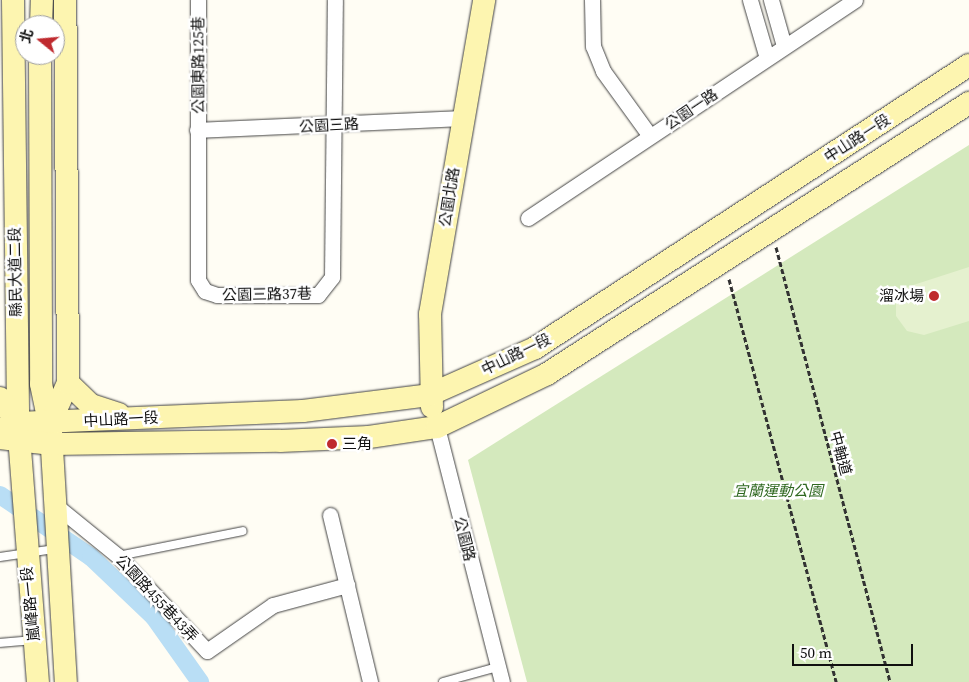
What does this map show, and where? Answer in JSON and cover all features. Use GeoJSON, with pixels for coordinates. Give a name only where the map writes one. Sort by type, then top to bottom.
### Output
{"type":"FeatureCollection","features":[{"type":"Feature","properties":{"kind":"street","name":"縣民大道二段"},"geometry":{"type":"LineString","coordinates":[[10,433],[13,0]]}},
{"type":"Feature","properties":{"kind":"street"},"geometry":{"type":"LineString","coordinates":[[54,510],[51,433],[68,383],[66,0]]}},
{"type":"Feature","properties":{"kind":"street","name":"公園東路125巷"},"geometry":{"type":"LineString","coordinates":[[197,130],[198,0]]}},
{"type":"Feature","properties":{"kind":"street"},"geometry":{"type":"LineString","coordinates":[[333,125],[335,0]]}},
{"type":"Feature","properties":{"kind":"street","name":"公園北路"},"geometry":{"type":"LineString","coordinates":[[429,395],[430,314],[461,118],[484,0]]}},
{"type":"Feature","properties":{"kind":"street"},"geometry":{"type":"LineString","coordinates":[[592,0],[593,46],[602,70],[650,136]]}},
{"type":"Feature","properties":{"kind":"street"},"geometry":{"type":"LineString","coordinates":[[750,0],[767,58]]}},
{"type":"Feature","properties":{"kind":"street"},"geometry":{"type":"LineString","coordinates":[[771,0],[784,46]]}},
{"type":"Feature","properties":{"kind":"street","name":"公園一路"},"geometry":{"type":"LineString","coordinates":[[528,218],[855,0]]}},
{"type":"Feature","properties":{"kind":"street","name":"縣民大道二段"},"geometry":{"type":"LineString","coordinates":[[40,65],[42,384],[51,433]]}},
{"type":"Feature","properties":{"kind":"street","name":"中山路一段"},"geometry":{"type":"LineString","coordinates":[[51,433],[137,418],[303,411],[429,395],[535,348],[969,65]]}},
{"type":"Feature","properties":{"kind":"street","name":"中山路一段"},"geometry":{"type":"LineString","coordinates":[[10,433],[280,441],[369,437],[437,427],[547,374],[969,103]]}},
{"type":"Feature","properties":{"kind":"street","name":"公園三路"},"geometry":{"type":"LineString","coordinates":[[197,130],[461,118]]}},
{"type":"Feature","properties":{"kind":"street","name":"公園三路37巷"},"geometry":{"type":"LineString","coordinates":[[197,130],[198,280],[205,291],[318,295],[332,276],[333,125]]}},
{"type":"Feature","properties":{"kind":"street"},"geometry":{"type":"LineString","coordinates":[[0,164],[12,133]]}},
{"type":"Feature","properties":{"kind":"street"},"geometry":{"type":"LineString","coordinates":[[68,383],[91,405],[137,418]]}},
{"type":"Feature","properties":{"kind":"street","name":"公園路"},"geometry":{"type":"LineString","coordinates":[[429,395],[502,682]]}},
{"type":"Feature","properties":{"kind":"street"},"geometry":{"type":"LineString","coordinates":[[0,398],[10,433]]}},
{"type":"Feature","properties":{"kind":"street","name":"嵐峰路一段"},"geometry":{"type":"LineString","coordinates":[[10,433],[21,470],[25,554],[38,682]]}},
{"type":"Feature","properties":{"kind":"street","name":"嵐峰路一段"},"geometry":{"type":"LineString","coordinates":[[54,510],[66,682]]}},
{"type":"Feature","properties":{"kind":"street","name":"公園路455巷43弄"},"geometry":{"type":"LineString","coordinates":[[54,510],[118,556],[207,651],[273,605],[347,585]]}},
{"type":"Feature","properties":{"kind":"street"},"geometry":{"type":"LineString","coordinates":[[330,515],[370,682]]}},
{"type":"Feature","properties":{"kind":"lane"},"geometry":{"type":"LineString","coordinates":[[118,556],[243,531]]}},
{"type":"Feature","properties":{"kind":"lane"},"geometry":{"type":"LineString","coordinates":[[0,557],[57,548]]}},
{"type":"Feature","properties":{"kind":"lane"},"geometry":{"type":"LineString","coordinates":[[0,643],[34,640]]}},
{"type":"Feature","properties":{"kind":"lane"},"geometry":{"type":"LineString","coordinates":[[443,682],[498,667]]}},
{"type":"Feature","properties":{"kind":"path","name":"中軸道"},"geometry":{"type":"LineString","coordinates":[[771,230],[890,682]]}},
{"type":"Feature","properties":{"kind":"path"},"geometry":{"type":"LineString","coordinates":[[724,260],[836,682]]}},
{"type":"Feature","properties":{"kind":"green space","name":"宜蘭運動公園"},"geometry":{"type":"Polygon","coordinates":[[[969,145],[969,682],[527,682],[468,460],[969,145]]]}},
{"type":"Feature","properties":{"kind":"green space","name":"溜冰場"},"geometry":{"type":"Polygon","coordinates":[[[969,267],[969,321],[924,335],[907,331],[896,316],[896,303],[904,288],[969,267]]]}},
{"type":"Feature","properties":{"kind":"waterway"},"geometry":{"type":"LineString","coordinates":[[0,495],[91,557],[154,617],[200,682]]}},
{"type":"Feature","properties":{"kind":"place","name":"溜冰場"},"geometry":{"type":"Point","coordinates":[934,296]}},
{"type":"Feature","properties":{"kind":"place","name":"三角"},"geometry":{"type":"Point","coordinates":[332,444]}}]}
